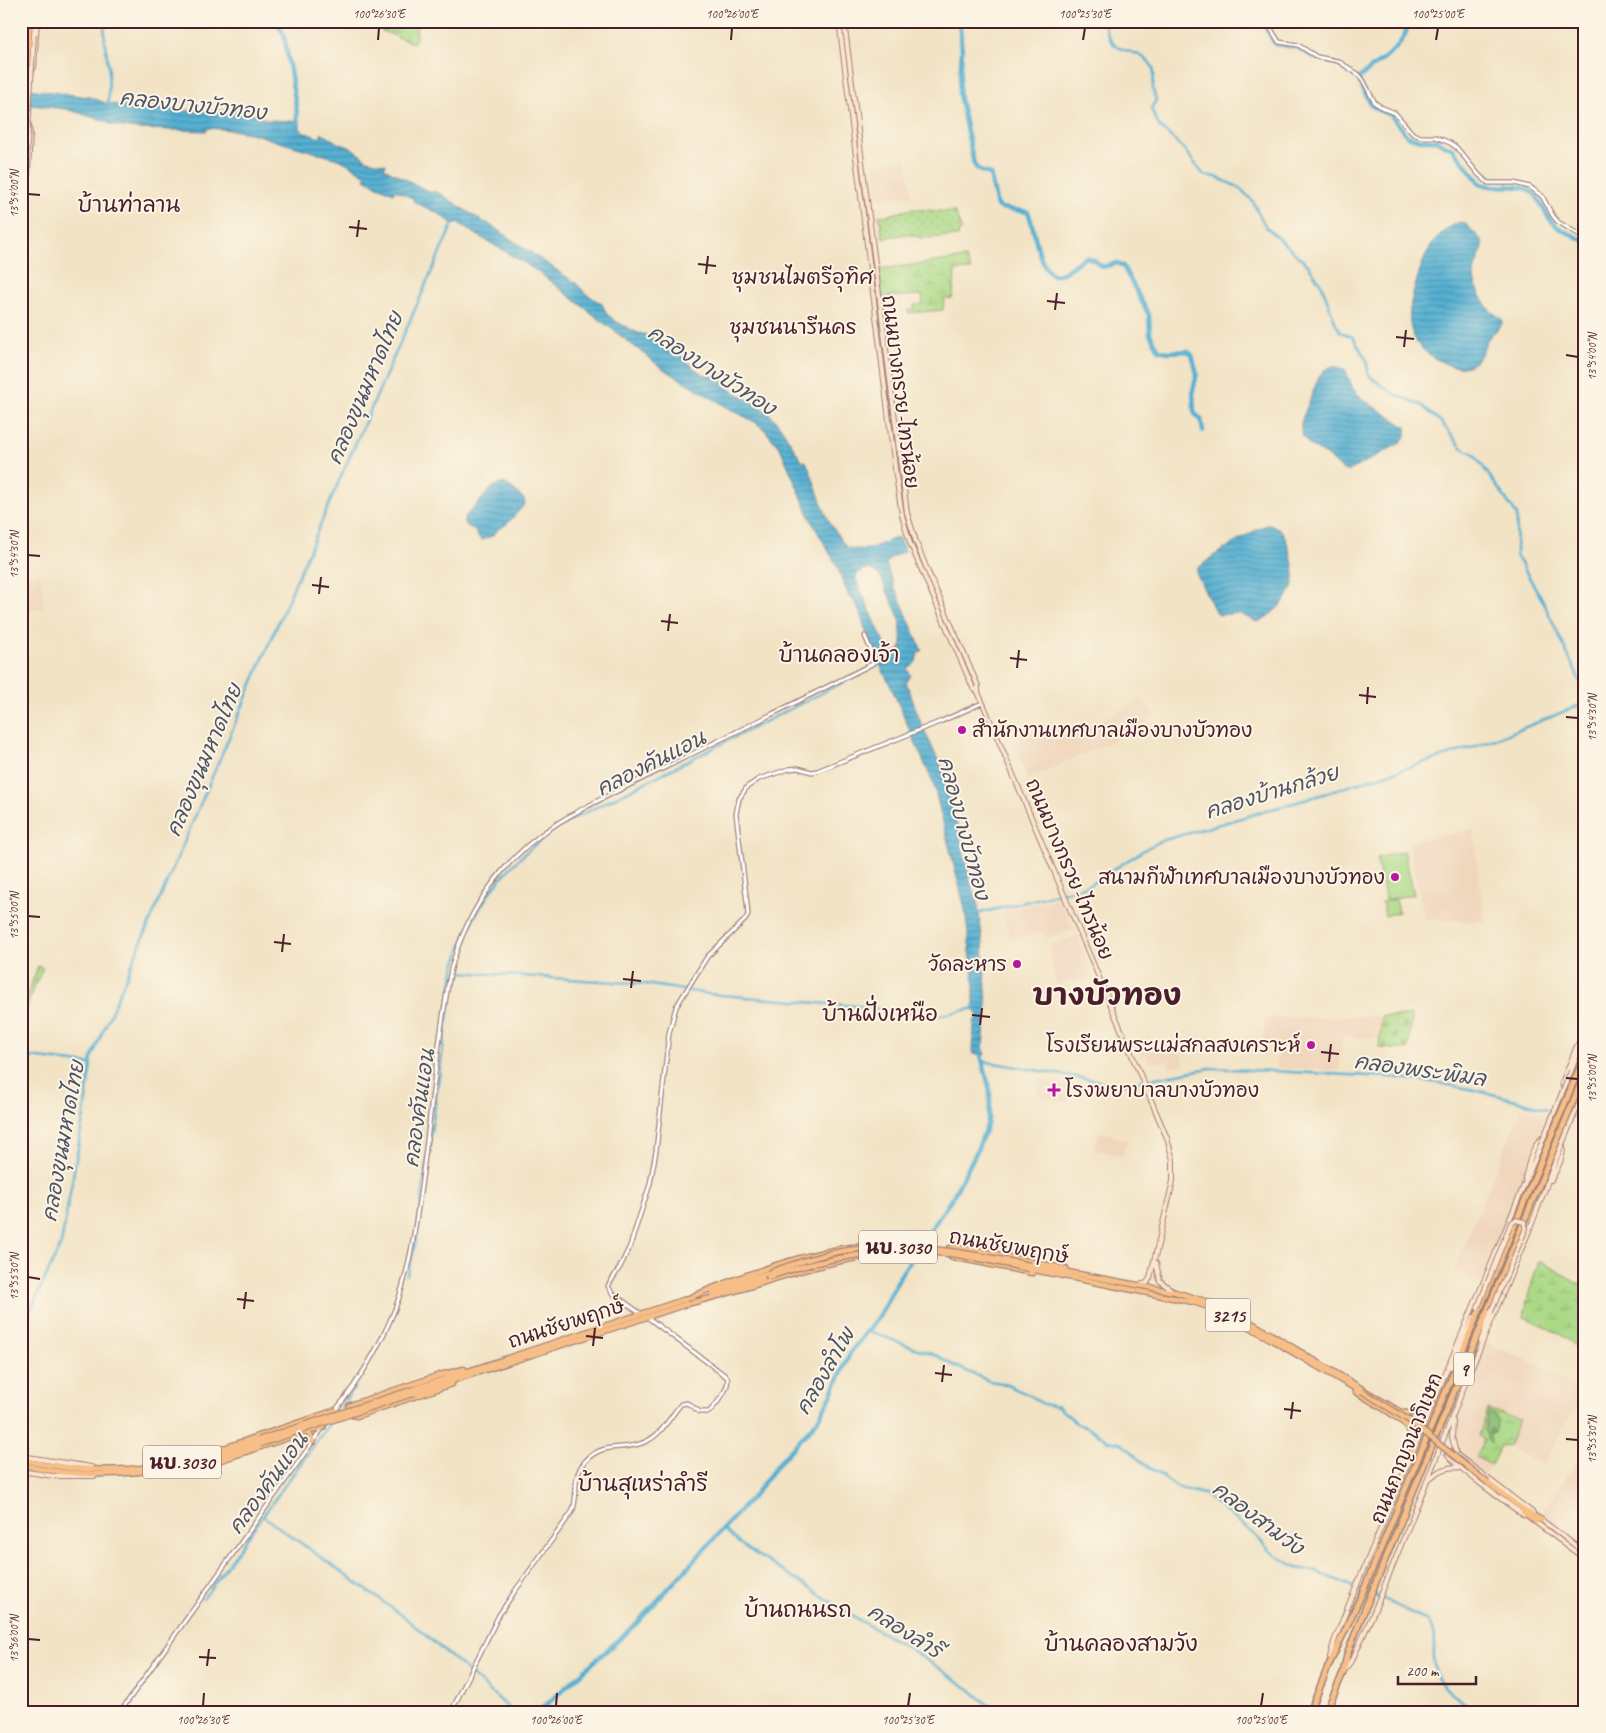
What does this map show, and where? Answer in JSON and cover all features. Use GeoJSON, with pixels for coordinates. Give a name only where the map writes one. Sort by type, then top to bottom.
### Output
{"type":"FeatureCollection","features":[{"type":"Feature","properties":{"kind":"highway","name":"ถนนกาญจนาภิเษก"},"geometry":{"type":"LineString","coordinates":[[1310,1712],[1328,1667],[1367,1583],[1543,1148],[1585,1055]]}},
{"type":"Feature","properties":{"kind":"highway","name":"ถนนกาญจนาภิเษก"},"geometry":{"type":"LineString","coordinates":[[1326,1712],[1343,1673],[1347,1655],[1374,1587],[1556,1153],[1585,1075]]}},
{"type":"Feature","properties":{"kind":"main road"},"geometry":{"type":"LineString","coordinates":[[24,21],[29,34]]}},
{"type":"Feature","properties":{"kind":"main road"},"geometry":{"type":"LineString","coordinates":[[21,260],[30,21]]}},
{"type":"Feature","properties":{"kind":"main road"},"geometry":{"type":"LineString","coordinates":[[36,21],[33,71],[21,75],[29,34],[36,21]]}},
{"type":"Feature","properties":{"kind":"main road","name":"ถนนบางกรวย-ไทรน้อย"},"geometry":{"type":"LineString","coordinates":[[838,21],[902,515],[910,543],[932,595],[973,688],[978,692]]}},
{"type":"Feature","properties":{"kind":"main road","name":"ถนนบางกรวย-ไทรน้อย"},"geometry":{"type":"LineString","coordinates":[[844,21],[907,513],[928,572],[978,686],[982,703],[1168,1138],[1173,1160],[1173,1181],[1156,1258],[1149,1280],[1140,1286]]}},
{"type":"Feature","properties":{"kind":"main road"},"geometry":{"type":"LineString","coordinates":[[21,117],[28,121],[30,134],[21,268]]}},
{"type":"Feature","properties":{"kind":"main road"},"geometry":{"type":"LineString","coordinates":[[21,172],[24,160]]}},
{"type":"Feature","properties":{"kind":"main road"},"geometry":{"type":"LineString","coordinates":[[1328,1667],[1334,1642],[1447,1374],[1523,1187],[1543,1148],[1585,1035]]}},
{"type":"Feature","properties":{"kind":"main road"},"geometry":{"type":"LineString","coordinates":[[1585,1035],[1577,1046],[1562,1083],[1565,1092],[1571,1096],[1580,1096],[1585,1093]]}},
{"type":"Feature","properties":{"kind":"main road"},"geometry":{"type":"LineString","coordinates":[[1546,1188],[1556,1153],[1585,1089]]}},
{"type":"Feature","properties":{"kind":"main road"},"geometry":{"type":"LineString","coordinates":[[1476,1357],[1546,1188],[1563,1152],[1564,1145],[1562,1140],[1554,1135],[1544,1136],[1538,1142],[1527,1169],[1523,1187]]}},
{"type":"Feature","properties":{"kind":"main road"},"geometry":{"type":"LineString","coordinates":[[1343,1673],[1353,1658],[1382,1592],[1455,1412],[1526,1228],[1522,1220],[1516,1220],[1511,1224],[1455,1362],[1447,1374]]}},
{"type":"Feature","properties":{"kind":"main road"},"geometry":{"type":"LineString","coordinates":[[854,1247],[863,1247],[865,1251],[863,1257],[812,1267],[726,1294],[685,1302],[722,1284],[804,1257],[854,1247]]}},
{"type":"Feature","properties":{"kind":"main road","name":"ถนนชัยพฤกษ์"},"geometry":{"type":"LineString","coordinates":[[483,1368],[647,1316],[768,1275],[811,1258],[836,1252],[898,1247],[945,1249],[1075,1279],[1124,1285]]}},
{"type":"Feature","properties":{"kind":"main road"},"geometry":{"type":"LineString","coordinates":[[1074,1273],[1061,1267],[982,1251],[953,1247],[948,1250],[949,1256],[957,1259],[1062,1279],[1075,1279]]}},
{"type":"Feature","properties":{"kind":"main road","name":"ถนนบางกรวย-ไทรน้อย"},"geometry":{"type":"LineString","coordinates":[[1156,1258],[1158,1278],[1164,1286],[1175,1292]]}},
{"type":"Feature","properties":{"kind":"main road","name":"ถนนชัยพฤกษ์"},"geometry":{"type":"LineString","coordinates":[[1029,1267],[1074,1273],[1124,1285]]}},
{"type":"Feature","properties":{"kind":"main road","name":"ถนนบางกรวย-ไทรน้อย"},"geometry":{"type":"LineString","coordinates":[[1124,1285],[1175,1292],[1226,1309],[1322,1368]]}},
{"type":"Feature","properties":{"kind":"main road","name":"3215"},"geometry":{"type":"LineString","coordinates":[[1124,1285],[1215,1309],[1322,1368]]}},
{"type":"Feature","properties":{"kind":"main road","name":"ถนนชัยพฤกษ์"},"geometry":{"type":"LineString","coordinates":[[21,1465],[67,1473],[111,1475],[153,1472],[259,1442],[641,1314],[685,1302]]}},
{"type":"Feature","properties":{"kind":"main road"},"geometry":{"type":"LineString","coordinates":[[483,1368],[445,1387],[356,1416],[349,1413],[349,1406],[353,1404],[440,1375],[483,1368]]}},
{"type":"Feature","properties":{"kind":"main road"},"geometry":{"type":"LineString","coordinates":[[1322,1368],[1361,1391],[1408,1423],[1538,1521],[1585,1553]]}},
{"type":"Feature","properties":{"kind":"main road"},"geometry":{"type":"LineString","coordinates":[[1322,1368],[1401,1412],[1412,1423],[1411,1426],[1406,1426]]}},
{"type":"Feature","properties":{"kind":"main road"},"geometry":{"type":"LineString","coordinates":[[1322,1368],[1330,1377],[1397,1418],[1406,1426],[1411,1436],[1411,1459]]}},
{"type":"Feature","properties":{"kind":"main road"},"geometry":{"type":"LineString","coordinates":[[1401,1412],[1410,1414],[1427,1406],[1436,1399]]}},
{"type":"Feature","properties":{"kind":"main road"},"geometry":{"type":"LineString","coordinates":[[177,1466],[336,1410]]}},
{"type":"Feature","properties":{"kind":"main road"},"geometry":{"type":"LineString","coordinates":[[1455,1412],[1452,1437],[1457,1455]]}},
{"type":"Feature","properties":{"kind":"main road"},"geometry":{"type":"LineString","coordinates":[[307,1420],[316,1422],[317,1425],[313,1430]]}},
{"type":"Feature","properties":{"kind":"main road"},"geometry":{"type":"LineString","coordinates":[[177,1466],[210,1464],[323,1428]]}},
{"type":"Feature","properties":{"kind":"main road"},"geometry":{"type":"LineString","coordinates":[[306,1432],[310,1435],[313,1442]]}},
{"type":"Feature","properties":{"kind":"main road"},"geometry":{"type":"LineString","coordinates":[[1538,1521],[1521,1513],[1463,1469],[1447,1453],[1450,1451],[1457,1455],[1585,1559]]}},
{"type":"Feature","properties":{"kind":"main road"},"geometry":{"type":"LineString","coordinates":[[21,1455],[41,1460],[103,1469]]}},
{"type":"Feature","properties":{"kind":"main road","name":"ถนนชัยพฤกษ์"},"geometry":{"type":"LineString","coordinates":[[21,1460],[55,1466],[103,1469],[177,1466]]}},
{"type":"Feature","properties":{"kind":"main road"},"geometry":{"type":"LineString","coordinates":[[1426,1483],[1442,1470],[1454,1466],[1463,1469]]}},
{"type":"Feature","properties":{"kind":"main road"},"geometry":{"type":"LineString","coordinates":[[23,1471],[64,1476],[111,1475]]}},
{"type":"Feature","properties":{"kind":"street"},"geometry":{"type":"LineString","coordinates":[[1266,21],[1279,42],[1298,45],[1317,56],[1338,61],[1361,77],[1375,103],[1395,113],[1413,134],[1421,137],[1436,137],[1450,142],[1478,175],[1488,183],[1514,183],[1530,187],[1542,196],[1558,222],[1585,238]]}},
{"type":"Feature","properties":{"kind":"street"},"geometry":{"type":"LineString","coordinates":[[120,1712],[349,1394],[373,1354],[395,1309],[412,1246],[451,969],[460,939],[482,897],[510,861],[540,835],[558,823],[634,782],[872,664],[874,660],[866,636]]}},
{"type":"Feature","properties":{"kind":"street"},"geometry":{"type":"LineString","coordinates":[[641,1314],[612,1293],[608,1286],[630,1246],[650,1184],[656,1151],[669,1033],[676,1007],[707,957],[748,915],[746,884],[736,810],[739,799],[747,787],[759,779],[789,769],[798,768],[812,772],[817,771],[982,703]]}},
{"type":"Feature","properties":{"kind":"street"},"geometry":{"type":"LineString","coordinates":[[451,1712],[498,1616],[572,1512],[576,1499],[576,1477],[588,1458],[605,1449],[638,1445],[650,1440],[681,1404],[686,1403],[700,1412],[709,1412],[727,1387],[729,1381],[727,1377],[647,1316]]}},
{"type":"Feature","properties":{"kind":"shaded area"},"geometry":{"type":"Polygon","coordinates":[[[906,158],[912,195],[869,201],[866,181],[875,180],[874,164],[906,158]]]}},
{"type":"Feature","properties":{"kind":"shaded area"},"geometry":{"type":"Polygon","coordinates":[[[21,575],[41,575],[44,609],[21,611],[21,575]]]}},
{"type":"Feature","properties":{"kind":"shaded area"},"geometry":{"type":"Polygon","coordinates":[[[1142,699],[1156,716],[1106,744],[1028,779],[1014,742],[1047,726],[1053,741],[1096,723],[1142,699]]]}},
{"type":"Feature","properties":{"kind":"shaded area"},"geometry":{"type":"Polygon","coordinates":[[[1473,829],[1484,922],[1425,919],[1409,843],[1473,829]]]}},
{"type":"Feature","properties":{"kind":"shaded area"},"geometry":{"type":"Polygon","coordinates":[[[1059,898],[1073,929],[1046,938],[1044,932],[1010,939],[1003,911],[1059,898]]]}},
{"type":"Feature","properties":{"kind":"shaded area"},"geometry":{"type":"Polygon","coordinates":[[[1077,937],[1094,977],[1056,985],[1049,946],[1077,937]]]}},
{"type":"Feature","properties":{"kind":"shaded area","name":"โรงเรียนพระแม่สกลสงเคราะห์"},"geometry":{"type":"Polygon","coordinates":[[[1382,1016],[1380,1039],[1343,1036],[1339,1070],[1277,1068],[1280,1042],[1263,1040],[1265,1018],[1382,1016]]]}},
{"type":"Feature","properties":{"kind":"shaded area"},"geometry":{"type":"Polygon","coordinates":[[[1182,1048],[1184,1065],[1169,1067],[1168,1061],[1150,1063],[1147,1055],[1140,1055],[1139,1052],[1182,1048]]]}},
{"type":"Feature","properties":{"kind":"shaded area","name":"โรงพยาบาลบางบัวทอง"},"geometry":{"type":"Polygon","coordinates":[[[1039,1079],[1071,1085],[1068,1103],[1037,1094],[1039,1079]]]}},
{"type":"Feature","properties":{"kind":"shaded area"},"geometry":{"type":"Polygon","coordinates":[[[1522,1107],[1547,1116],[1480,1283],[1454,1271],[1522,1107]]]}},
{"type":"Feature","properties":{"kind":"shaded area"},"geometry":{"type":"Polygon","coordinates":[[[1100,1132],[1128,1140],[1122,1156],[1094,1149],[1100,1132]]]}},
{"type":"Feature","properties":{"kind":"shaded area"},"geometry":{"type":"Polygon","coordinates":[[[1486,1344],[1542,1367],[1585,1395],[1564,1426],[1543,1465],[1508,1447],[1518,1420],[1489,1409],[1479,1436],[1484,1439],[1476,1457],[1491,1465],[1486,1475],[1460,1456],[1456,1449],[1454,1430],[1456,1415],[1465,1400],[1486,1344]]]}},
{"type":"Feature","properties":{"kind":"shaded area"},"geometry":{"type":"Polygon","coordinates":[[[1585,1449],[1585,1549],[1540,1515],[1585,1449]]]}},
{"type":"Feature","properties":{"kind":"green space"},"geometry":{"type":"Polygon","coordinates":[[[383,21],[417,21],[416,38],[413,43],[382,31],[383,21]]]}},
{"type":"Feature","properties":{"kind":"green space"},"geometry":{"type":"Polygon","coordinates":[[[912,209],[954,211],[962,230],[958,233],[959,236],[922,238],[908,234],[883,238],[879,216],[912,209]]]}},
{"type":"Feature","properties":{"kind":"green space"},"geometry":{"type":"Polygon","coordinates":[[[966,258],[971,270],[955,271],[953,298],[944,299],[943,310],[908,313],[908,310],[914,309],[914,305],[923,304],[922,295],[882,297],[879,269],[966,258]]]}},
{"type":"Feature","properties":{"kind":"green space"},"geometry":{"type":"Polygon","coordinates":[[[1404,851],[1414,894],[1386,900],[1376,858],[1404,851]]]}},
{"type":"Feature","properties":{"kind":"green space"},"geometry":{"type":"Polygon","coordinates":[[[1396,899],[1399,912],[1385,916],[1382,902],[1396,899]]]}},
{"type":"Feature","properties":{"kind":"green space"},"geometry":{"type":"Polygon","coordinates":[[[38,966],[42,967],[42,970],[32,992],[25,1016],[21,1015],[21,1008],[38,966]]]}},
{"type":"Feature","properties":{"kind":"green space"},"geometry":{"type":"Polygon","coordinates":[[[1382,1016],[1412,1016],[1408,1050],[1379,1048],[1382,1016]]]}},
{"type":"Feature","properties":{"kind":"green space"},"geometry":{"type":"Polygon","coordinates":[[[1539,1260],[1585,1287],[1585,1351],[1578,1348],[1562,1335],[1524,1317],[1539,1260]]]}},
{"type":"Feature","properties":{"kind":"green space"},"geometry":{"type":"Polygon","coordinates":[[[1488,1409],[1519,1420],[1508,1447],[1501,1445],[1491,1465],[1476,1457],[1484,1440],[1479,1436],[1488,1409]],[[1489,1411],[1484,1430],[1487,1440],[1491,1444],[1490,1435],[1494,1433],[1499,1420],[1489,1411]]]}},
{"type":"Feature","properties":{"kind":"green space"},"geometry":{"type":"Polygon","coordinates":[[[1489,1411],[1499,1420],[1491,1444],[1487,1440],[1484,1430],[1489,1411]]]}},
{"type":"Feature","properties":{"kind":"water"},"geometry":{"type":"Polygon","coordinates":[[[21,88],[89,97],[106,103],[141,109],[147,109],[148,107],[181,109],[183,111],[247,110],[267,120],[300,121],[300,128],[303,132],[320,138],[322,133],[338,143],[352,148],[367,160],[386,164],[384,168],[432,193],[433,191],[441,194],[577,284],[585,293],[602,304],[607,314],[615,321],[638,333],[648,335],[676,355],[680,354],[701,373],[725,378],[723,385],[771,415],[783,430],[802,461],[806,461],[828,518],[847,548],[868,548],[898,537],[905,551],[892,557],[886,564],[894,588],[922,651],[918,653],[916,662],[907,669],[911,675],[906,682],[921,723],[944,773],[944,780],[959,832],[970,881],[977,899],[983,944],[987,1004],[983,1047],[985,1055],[973,1054],[974,1022],[978,1016],[974,1010],[974,984],[965,909],[933,783],[891,687],[875,658],[859,611],[849,597],[836,564],[813,524],[781,450],[765,430],[755,422],[662,368],[531,267],[457,222],[455,225],[439,214],[413,201],[414,199],[395,190],[393,193],[371,183],[365,179],[366,175],[341,160],[248,133],[207,128],[207,131],[137,129],[110,125],[108,122],[66,109],[21,104],[21,88]],[[865,569],[857,573],[856,580],[887,648],[890,654],[892,654],[899,650],[902,644],[900,619],[881,578],[876,573],[865,569]]]}},
{"type":"Feature","properties":{"kind":"water"},"geometry":{"type":"Polygon","coordinates":[[[1461,222],[1465,223],[1482,241],[1482,250],[1474,271],[1476,285],[1491,311],[1503,321],[1488,339],[1476,361],[1467,366],[1457,367],[1433,357],[1417,343],[1410,326],[1410,306],[1421,267],[1430,248],[1443,232],[1461,222]]]}},
{"type":"Feature","properties":{"kind":"water"},"geometry":{"type":"Polygon","coordinates":[[[1333,366],[1345,369],[1353,389],[1365,401],[1406,427],[1405,436],[1400,443],[1349,471],[1343,470],[1328,456],[1309,445],[1303,437],[1301,430],[1301,422],[1318,379],[1323,371],[1333,366]]]}},
{"type":"Feature","properties":{"kind":"water"},"geometry":{"type":"Polygon","coordinates":[[[503,483],[511,487],[524,499],[525,504],[506,525],[498,529],[494,535],[482,540],[474,530],[465,525],[464,518],[493,487],[503,483]]]}},
{"type":"Feature","properties":{"kind":"water"},"geometry":{"type":"Polygon","coordinates":[[[1266,525],[1280,529],[1287,542],[1294,574],[1293,586],[1290,592],[1276,610],[1257,622],[1238,613],[1220,615],[1216,613],[1197,575],[1197,569],[1213,556],[1266,525]]]}},
{"type":"Feature","properties":{"kind":"waterway"},"geometry":{"type":"LineString","coordinates":[[104,21],[109,71],[108,105]]}},
{"type":"Feature","properties":{"kind":"waterway"},"geometry":{"type":"LineString","coordinates":[[276,21],[284,35],[297,112],[297,125]]}},
{"type":"Feature","properties":{"kind":"waterway"},"geometry":{"type":"LineString","coordinates":[[959,21],[962,50],[959,94],[974,164],[979,170],[990,174],[997,206],[1028,212],[1043,263],[1053,275],[1066,271],[1087,257],[1102,267],[1117,263],[1123,266],[1149,315],[1150,334],[1159,350],[1167,352],[1188,351],[1192,355],[1197,374],[1193,390],[1194,410],[1195,414],[1201,419],[1203,431]]}},
{"type":"Feature","properties":{"kind":"waterway"},"geometry":{"type":"LineString","coordinates":[[1104,21],[1107,34],[1112,42],[1118,47],[1145,59],[1152,66],[1154,75],[1153,89],[1156,100],[1151,109],[1159,126],[1182,147],[1204,175],[1216,177],[1238,187],[1248,196],[1254,203],[1266,227],[1309,266],[1322,286],[1340,332],[1353,337],[1367,361],[1368,373],[1372,378],[1392,393],[1421,405],[1441,422],[1461,447],[1474,454],[1517,515],[1516,555],[1543,601],[1585,692]]}},
{"type":"Feature","properties":{"kind":"waterway"},"geometry":{"type":"LineString","coordinates":[[1261,21],[1276,45],[1296,48],[1315,59],[1335,63],[1358,79]]}},
{"type":"Feature","properties":{"kind":"waterway"},"geometry":{"type":"LineString","coordinates":[[1408,21],[1406,31],[1396,47],[1358,79],[1371,105],[1391,115],[1407,136],[1420,140],[1435,140],[1453,149],[1480,183],[1529,190],[1536,196],[1556,226],[1585,241]]}},
{"type":"Feature","properties":{"kind":"waterway","name":"คลองขุนมหาดไทย"},"geometry":{"type":"LineString","coordinates":[[21,1331],[61,1244],[92,1057],[339,481],[454,221]]}},
{"type":"Feature","properties":{"kind":"waterway","name":"คลองคันแอน"},"geometry":{"type":"LineString","coordinates":[[407,1275],[415,1245],[454,970],[470,926],[494,887],[524,854],[561,825],[881,663]]}},
{"type":"Feature","properties":{"kind":"waterway","name":"คลองบ้านกล้วย"},"geometry":{"type":"LineString","coordinates":[[977,914],[1088,886],[1161,841],[1304,800],[1474,747],[1585,703]]}},
{"type":"Feature","properties":{"kind":"waterway"},"geometry":{"type":"LineString","coordinates":[[453,979],[460,972],[645,984],[709,994],[866,1007],[936,1016],[976,1008]]}},
{"type":"Feature","properties":{"kind":"waterway","name":"คลองลำโพ"},"geometry":{"type":"LineString","coordinates":[[538,1712],[635,1625],[755,1494],[779,1463],[817,1421],[829,1400],[850,1353],[880,1315],[900,1276],[952,1198],[976,1153],[987,1125],[990,1108],[990,1091],[980,1051]]}},
{"type":"Feature","properties":{"kind":"waterway"},"geometry":{"type":"LineString","coordinates":[[21,1056],[91,1064]]}},
{"type":"Feature","properties":{"kind":"waterway","name":"คลองพระพิมล"},"geometry":{"type":"LineString","coordinates":[[982,1061],[1123,1084],[1210,1068],[1388,1077],[1439,1083],[1479,1091],[1585,1120]]}},
{"type":"Feature","properties":{"kind":"waterway","name":"คลองสามวัง"},"geometry":{"type":"LineString","coordinates":[[868,1331],[940,1357],[989,1381],[1002,1383],[1027,1394],[1043,1404],[1058,1407],[1077,1423],[1094,1431],[1108,1441],[1120,1443],[1178,1488],[1204,1494],[1253,1533],[1271,1552],[1297,1568],[1314,1571],[1383,1599],[1428,1621],[1433,1631],[1434,1666],[1439,1681],[1458,1699],[1479,1712]]}},
{"type":"Feature","properties":{"kind":"waterway","name":"คลองคันแอน"},"geometry":{"type":"LineString","coordinates":[[337,1412],[354,1388]]}},
{"type":"Feature","properties":{"kind":"waterway","name":"คลองคันแอน"},"geometry":{"type":"LineString","coordinates":[[203,1599],[331,1421]]}},
{"type":"Feature","properties":{"kind":"waterway"},"geometry":{"type":"LineString","coordinates":[[263,1516],[403,1616],[513,1712]]}},
{"type":"Feature","properties":{"kind":"waterway","name":"คลองลำรี"},"geometry":{"type":"LineString","coordinates":[[722,1528],[740,1544],[861,1621],[909,1648],[971,1690],[996,1712]]}},
{"type":"Feature","properties":{"kind":"place","name":"สำนักงานเทศบาลเมืองบางบัวทอง"},"geometry":{"type":"Point","coordinates":[962,730]}},
{"type":"Feature","properties":{"kind":"place","name":"สนามกีฬาเทศบาลเมืองบางบัวทอง"},"geometry":{"type":"Point","coordinates":[1395,877]}},
{"type":"Feature","properties":{"kind":"place","name":"วัดละหาร"},"geometry":{"type":"Point","coordinates":[1017,964]}},
{"type":"Feature","properties":{"kind":"place","name":"โรงเรียนพระแม่สกลสงเคราะห์"},"geometry":{"type":"Point","coordinates":[1311,1045]}},
{"type":"Feature","properties":{"kind":"place","name":"โรงพยาบาลบางบัวทอง"},"geometry":{"type":"Point","coordinates":[1054,1090]}},
{"type":"Feature","properties":{"kind":"district","name":"บ้านท่าลาน"},"geometry":{"type":"Point","coordinates":[129,204]}},
{"type":"Feature","properties":{"kind":"district","name":"ชุมชนไมตรีอุทิศ"},"geometry":{"type":"Point","coordinates":[802,277]}},
{"type":"Feature","properties":{"kind":"district","name":"ชุมชนนารีนคร"},"geometry":{"type":"Point","coordinates":[793,327]}},
{"type":"Feature","properties":{"kind":"district","name":"บ้านคลองเจ้า"},"geometry":{"type":"Point","coordinates":[839,654]}},
{"type":"Feature","properties":{"kind":"district","name":"บางบัวทอง"},"geometry":{"type":"Point","coordinates":[1107,995]}},
{"type":"Feature","properties":{"kind":"district","name":"บ้านฝั่งเหนือ"},"geometry":{"type":"Point","coordinates":[880,1013]}},
{"type":"Feature","properties":{"kind":"district","name":"บ้านสุเหร่าลำรี"},"geometry":{"type":"Point","coordinates":[643,1483]}},
{"type":"Feature","properties":{"kind":"district","name":"บ้านถนนรถ"},"geometry":{"type":"Point","coordinates":[798,1609]}},
{"type":"Feature","properties":{"kind":"district","name":"บ้านคลองสามวัง"},"geometry":{"type":"Point","coordinates":[1121,1643]}},
{"type":"Feature","properties":{"kind":"water label","name":"คลองบางบัวทอง"},"geometry":{"type":"Point","coordinates":[193,105]}},
{"type":"Feature","properties":{"kind":"water label","name":"คลองบางบัวทอง"},"geometry":{"type":"Point","coordinates":[712,370]}},
{"type":"Feature","properties":{"kind":"water label","name":"คลองบางบัวทอง"},"geometry":{"type":"Point","coordinates":[964,828]}}]}
